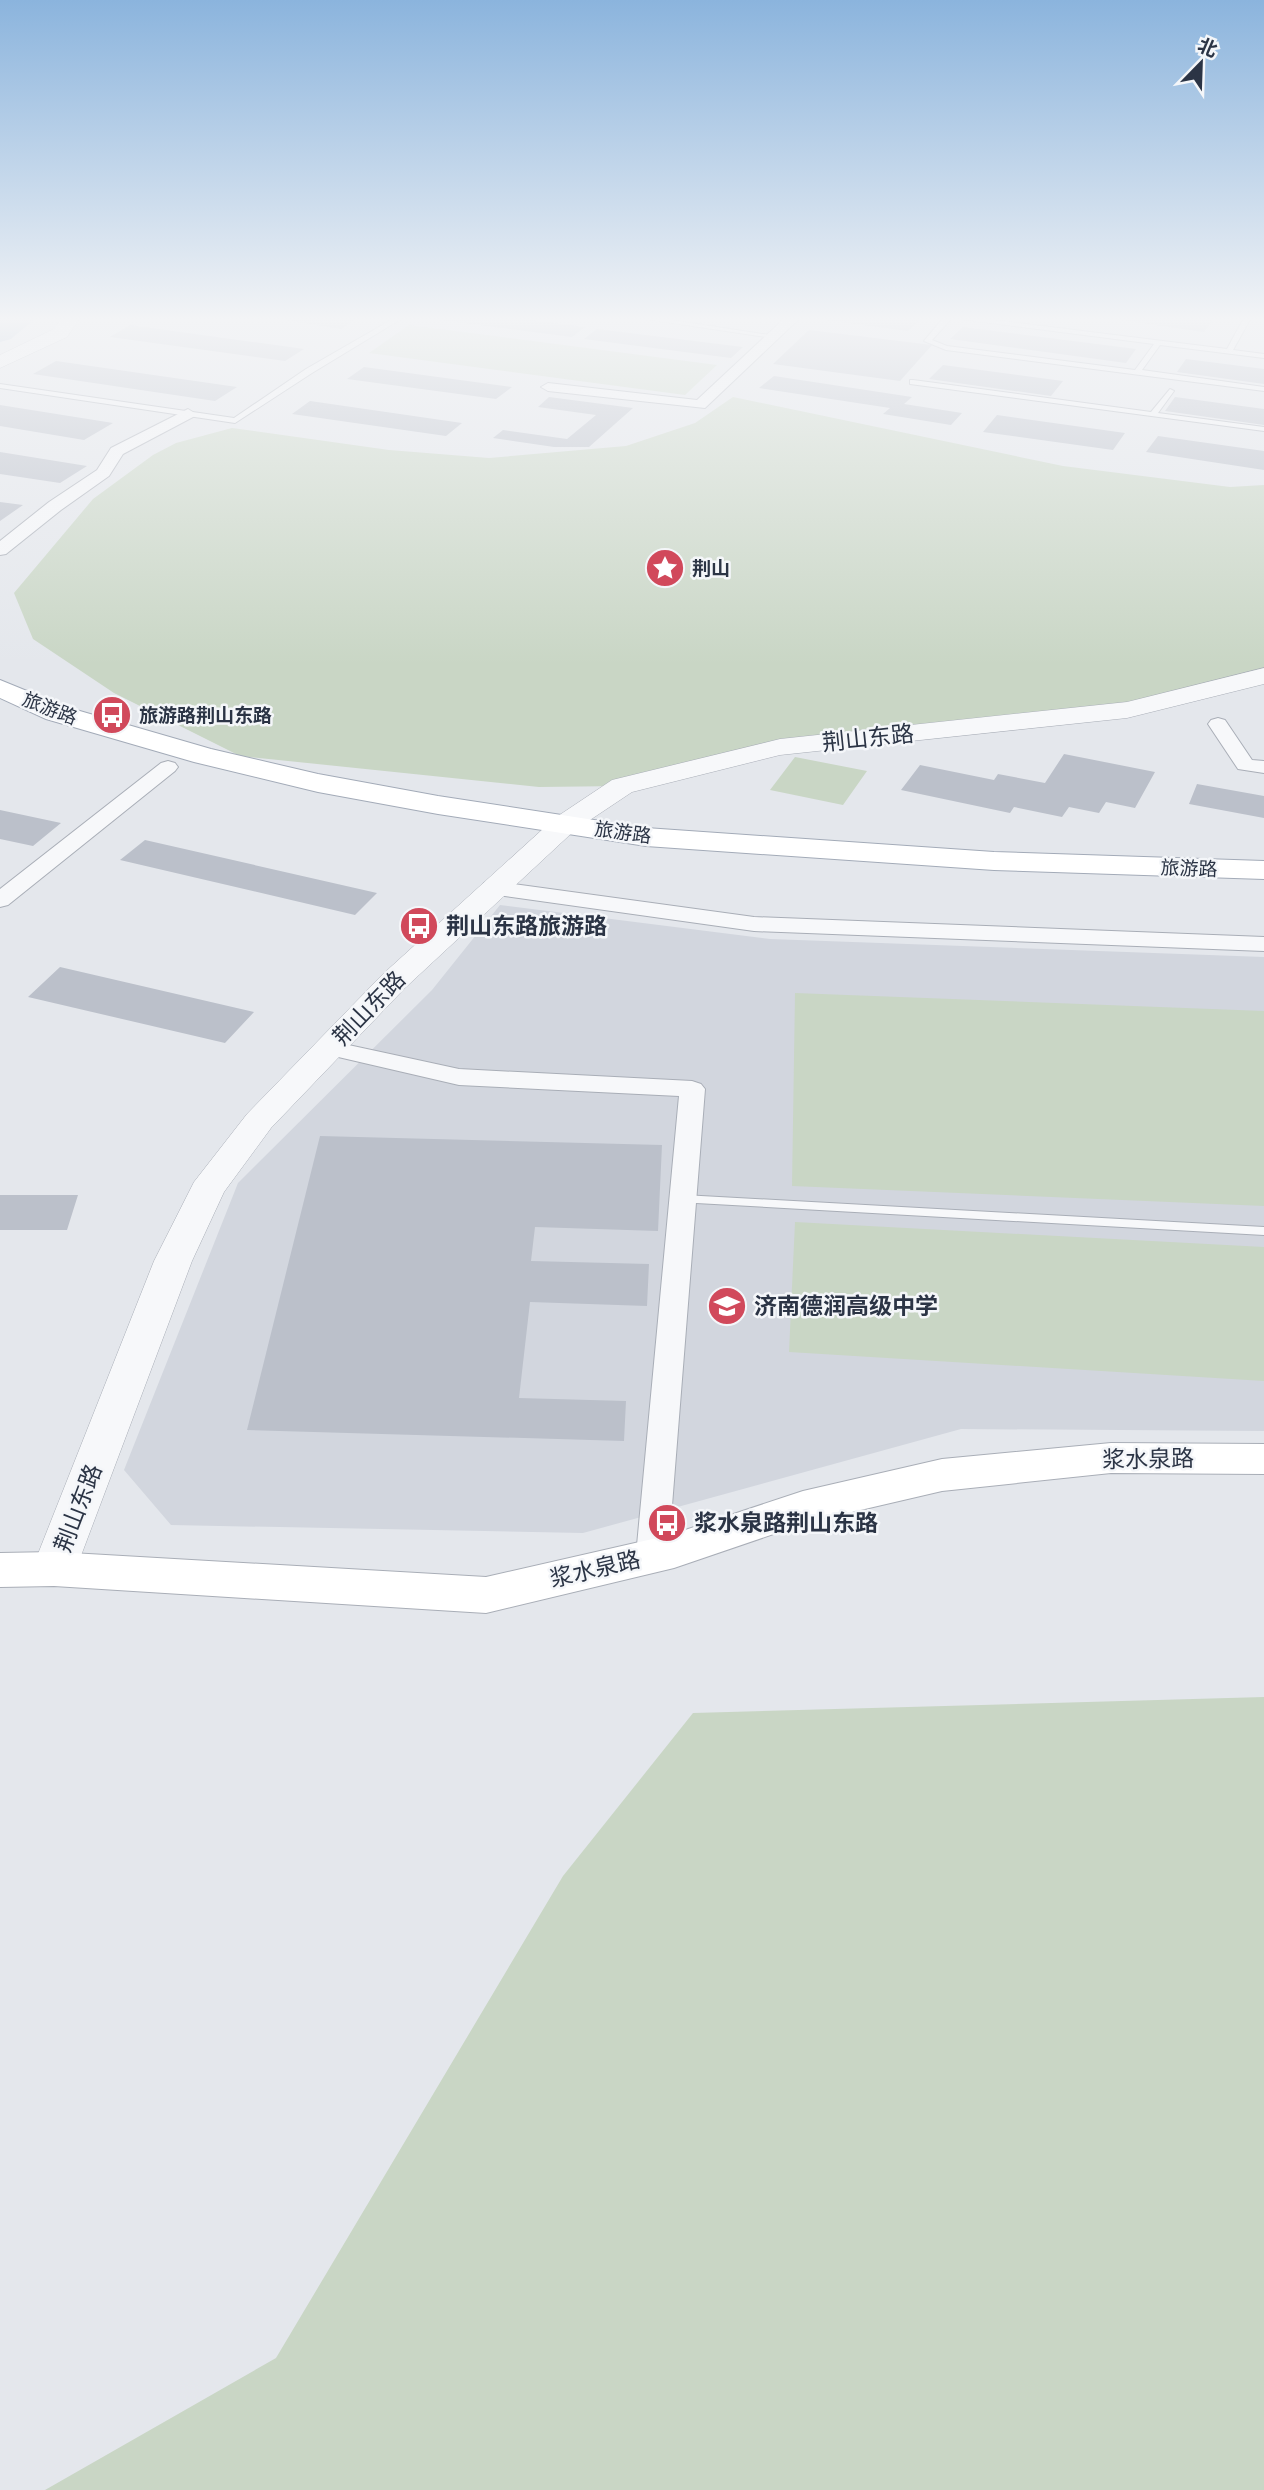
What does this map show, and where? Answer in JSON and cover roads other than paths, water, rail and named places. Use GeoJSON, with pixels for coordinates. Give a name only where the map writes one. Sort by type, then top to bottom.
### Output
{"type":"FeatureCollection","features":[{"type":"Feature","properties":{"kind":"main road","name":"旅游路"},"geometry":{"type":"LineString","coordinates":[[0,688],[56,713],[204,756],[318,783],[438,805],[554,833],[994,862],[1264,870]]}},
{"type":"Feature","properties":{"kind":"main road","name":"旅游路"},"geometry":{"type":"LineString","coordinates":[[0,711],[81,743],[168,767],[345,809],[554,833],[693,857],[986,877],[1264,887]]}},
{"type":"Feature","properties":{"kind":"main road","name":"浆水泉路"},"geometry":{"type":"LineString","coordinates":[[0,1570],[54,1569],[486,1595],[652,1556],[803,1507],[942,1475],[1111,1458],[1264,1458]]}},
{"type":"Feature","properties":{"kind":"street"},"geometry":{"type":"LineString","coordinates":[[0,550],[55,506],[103,473],[117,451],[153,432]]}},
{"type":"Feature","properties":{"kind":"street","name":"荆山东路"},"geometry":{"type":"LineString","coordinates":[[54,1569],[173,1261],[207,1190],[259,1121],[394,981],[554,833],[622,786],[780,747],[1127,710],[1264,676]]}},
{"type":"Feature","properties":{"kind":"street"},"geometry":{"type":"LineString","coordinates":[[1218,724],[1245,765],[1264,767]]}},
{"type":"Feature","properties":{"kind":"street"},"geometry":{"type":"LineString","coordinates":[[0,900],[168,767]]}},
{"type":"Feature","properties":{"kind":"street"},"geometry":{"type":"LineString","coordinates":[[492,888],[754,923],[1264,944]]}},
{"type":"Feature","properties":{"kind":"street"},"geometry":{"type":"LineString","coordinates":[[330,1048],[459,1077],[692,1089],[652,1556]]}},
{"type":"Feature","properties":{"kind":"lane"},"geometry":{"type":"LineString","coordinates":[[683,1199],[1264,1230]]}},
{"type":"Feature","properties":{"kind":"place","name":"荆山"},"geometry":{"type":"Point","coordinates":[665,568]}},
{"type":"Feature","properties":{"kind":"place","name":"旅游路荆山东路"},"geometry":{"type":"Point","coordinates":[112,715]}},
{"type":"Feature","properties":{"kind":"place","name":"荆山东路旅游路"},"geometry":{"type":"Point","coordinates":[419,926]}},
{"type":"Feature","properties":{"kind":"place","name":"济南德润高级中学"},"geometry":{"type":"Point","coordinates":[727,1306]}},
{"type":"Feature","properties":{"kind":"place","name":"浆水泉路荆山东路"},"geometry":{"type":"Point","coordinates":[667,1523]}}]}
